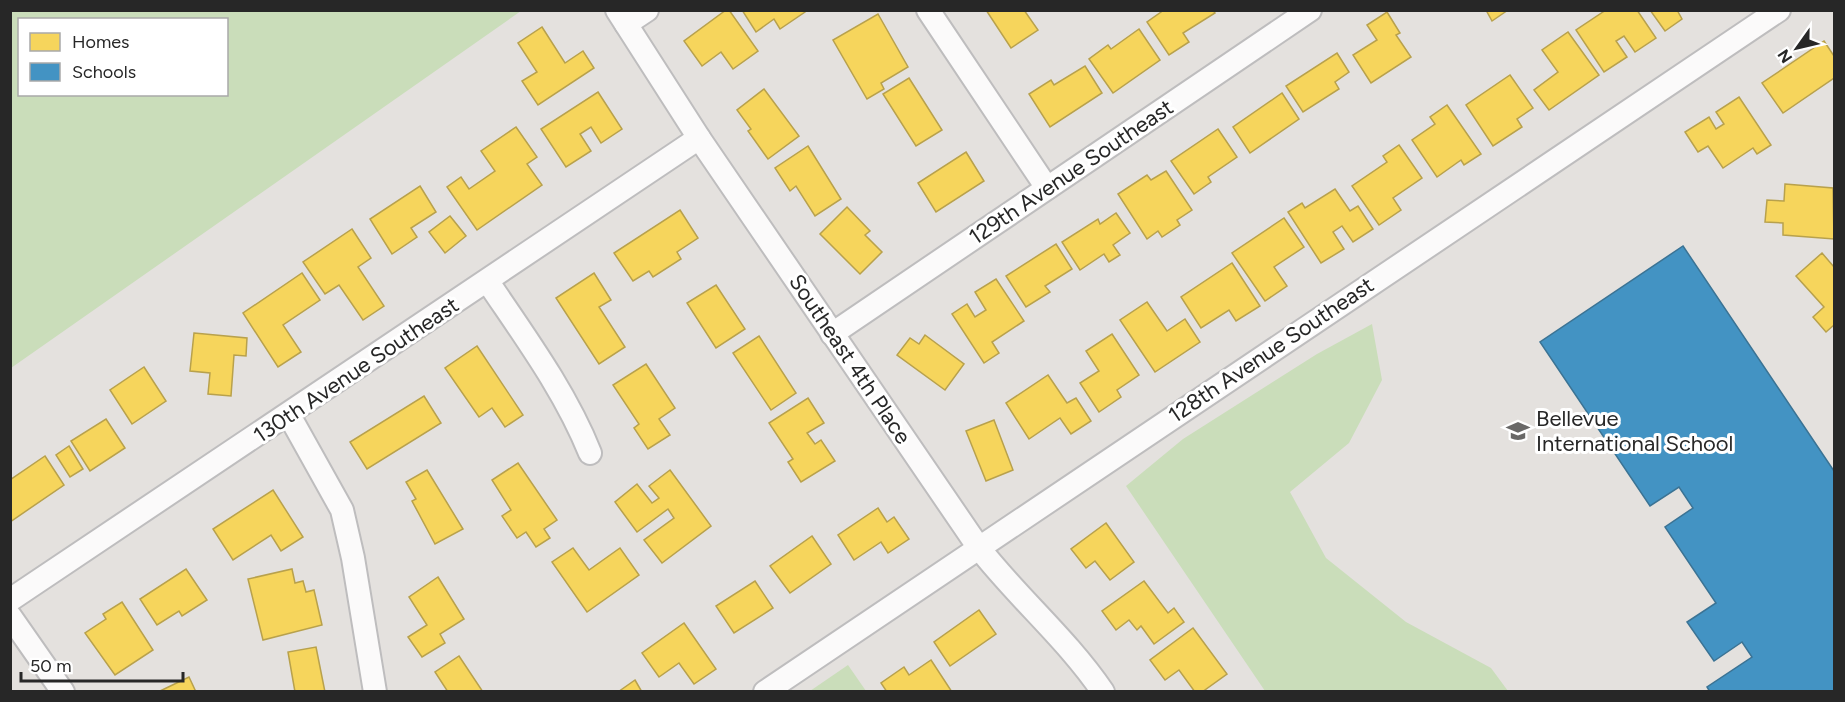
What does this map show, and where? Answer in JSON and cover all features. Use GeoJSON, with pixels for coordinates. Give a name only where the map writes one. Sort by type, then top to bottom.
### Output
{"type":"FeatureCollection","features":[{"type":"Feature","properties":{"kind":"street"},"geometry":{"type":"LineString","coordinates":[[622,17],[647,10]]}},
{"type":"Feature","properties":{"kind":"street"},"geometry":{"type":"LineString","coordinates":[[928,10],[1047,188]]}},
{"type":"Feature","properties":{"kind":"street","name":"129th Avenue Southeast"},"geometry":{"type":"LineString","coordinates":[[832,334],[1310,10]]}},
{"type":"Feature","properties":{"kind":"street","name":"128th Avenue Southeast"},"geometry":{"type":"LineString","coordinates":[[765,692],[1779,10]]}},
{"type":"Feature","properties":{"kind":"street","name":"Southeast 4th Place"},"geometry":{"type":"LineString","coordinates":[[622,17],[699,138],[979,548],[996,570],[1080,659],[1103,692]]}},
{"type":"Feature","properties":{"kind":"street","name":"130th Avenue Southeast"},"geometry":{"type":"LineString","coordinates":[[10,600],[488,282],[699,138]]}},
{"type":"Feature","properties":{"kind":"street"},"geometry":{"type":"LineString","coordinates":[[488,282],[559,389],[575,416],[590,453]]}},
{"type":"Feature","properties":{"kind":"street"},"geometry":{"type":"LineString","coordinates":[[289,415],[328,480],[342,510],[353,558],[375,692]]}},
{"type":"Feature","properties":{"kind":"street"},"geometry":{"type":"LineString","coordinates":[[10,616],[63,692]]}},
{"type":"Feature","properties":{"kind":"green space"},"geometry":{"type":"Polygon","coordinates":[[[11,10],[521,11],[11,368],[11,10]]]}},
{"type":"Feature","properties":{"kind":"green space"},"geometry":{"type":"Polygon","coordinates":[[[1372,324],[1382,380],[1349,443],[1290,492],[1326,558],[1406,622],[1491,668],[1508,691],[1265,691],[1126,486],[1183,439],[1317,354],[1372,324]]]}},
{"type":"Feature","properties":{"kind":"green space"},"geometry":{"type":"Polygon","coordinates":[[[848,665],[866,691],[810,691],[848,665]]]}},
{"type":"Feature","properties":{"kind":"building: Homes"},"geometry":{"type":"Polygon","coordinates":[[[729,10],[758,51],[733,69],[721,52],[702,66],[684,41],[729,10]]]}},
{"type":"Feature","properties":{"kind":"building: Homes"},"geometry":{"type":"Polygon","coordinates":[[[742,10],[804,10],[805,12],[780,29],[774,19],[756,32],[742,10]]]}},
{"type":"Feature","properties":{"kind":"building: Homes"},"geometry":{"type":"Polygon","coordinates":[[[986,10],[1024,10],[1038,30],[1011,48],[986,10]]]}},
{"type":"Feature","properties":{"kind":"building: Homes"},"geometry":{"type":"Polygon","coordinates":[[[1164,10],[1213,10],[1215,13],[1183,33],[1189,42],[1169,55],[1147,22],[1164,10]]]}},
{"type":"Feature","properties":{"kind":"building: Homes"},"geometry":{"type":"Polygon","coordinates":[[[1486,10],[1508,10],[1492,21],[1486,10]]]}},
{"type":"Feature","properties":{"kind":"building: Homes"},"geometry":{"type":"Polygon","coordinates":[[[1606,10],[1637,10],[1656,38],[1635,52],[1624,36],[1616,41],[1627,57],[1604,72],[1576,30],[1606,10]]]}},
{"type":"Feature","properties":{"kind":"building: Homes"},"geometry":{"type":"Polygon","coordinates":[[[1650,10],[1677,10],[1682,19],[1665,31],[1650,10]]]}},
{"type":"Feature","properties":{"kind":"building: Homes"},"geometry":{"type":"Polygon","coordinates":[[[1387,12],[1400,33],[1396,35],[1411,57],[1371,83],[1353,55],[1377,40],[1367,25],[1387,12]]]}},
{"type":"Feature","properties":{"kind":"building: Homes"},"geometry":{"type":"Polygon","coordinates":[[[878,14],[908,67],[881,83],[884,89],[867,99],[833,40],[878,14]]]}},
{"type":"Feature","properties":{"kind":"building: Homes"},"geometry":{"type":"Polygon","coordinates":[[[542,27],[565,63],[583,51],[594,68],[538,105],[522,81],[537,72],[518,43],[542,27]]]}},
{"type":"Feature","properties":{"kind":"building: Homes"},"geometry":{"type":"Polygon","coordinates":[[[1139,29],[1160,60],[1113,93],[1089,59],[1108,45],[1111,49],[1139,29]]]}},
{"type":"Feature","properties":{"kind":"building: Homes"},"geometry":{"type":"Polygon","coordinates":[[[1568,32],[1599,75],[1549,110],[1534,90],[1558,72],[1542,50],[1568,32]]]}},
{"type":"Feature","properties":{"kind":"building: Homes"},"geometry":{"type":"Polygon","coordinates":[[[1824,41],[1834,56],[1834,78],[1783,113],[1762,83],[1824,41]]]}},
{"type":"Feature","properties":{"kind":"building: Homes"},"geometry":{"type":"Polygon","coordinates":[[[1337,53],[1349,72],[1335,82],[1339,89],[1303,112],[1286,86],[1337,53]]]}},
{"type":"Feature","properties":{"kind":"building: Homes"},"geometry":{"type":"Polygon","coordinates":[[[1085,66],[1102,93],[1050,127],[1029,94],[1051,80],[1054,85],[1085,66]]]}},
{"type":"Feature","properties":{"kind":"building: Homes"},"geometry":{"type":"Polygon","coordinates":[[[1510,75],[1533,108],[1517,119],[1522,127],[1493,146],[1466,105],[1510,75]]]}},
{"type":"Feature","properties":{"kind":"building: Homes"},"geometry":{"type":"Polygon","coordinates":[[[909,78],[942,130],[916,146],[883,94],[909,78]]]}},
{"type":"Feature","properties":{"kind":"building: Homes"},"geometry":{"type":"Polygon","coordinates":[[[764,89],[799,136],[768,159],[748,131],[751,129],[737,110],[764,89]]]}},
{"type":"Feature","properties":{"kind":"building: Homes"},"geometry":{"type":"Polygon","coordinates":[[[598,92],[622,129],[601,143],[591,127],[580,134],[591,151],[566,167],[541,129],[598,92]]]}},
{"type":"Feature","properties":{"kind":"building: Homes"},"geometry":{"type":"Polygon","coordinates":[[[1282,93],[1299,119],[1250,153],[1233,127],[1282,93]]]}},
{"type":"Feature","properties":{"kind":"building: Homes"},"geometry":{"type":"Polygon","coordinates":[[[1739,97],[1771,145],[1757,154],[1753,148],[1723,168],[1708,146],[1698,152],[1685,132],[1709,117],[1716,129],[1724,124],[1716,112],[1739,97]]]}},
{"type":"Feature","properties":{"kind":"building: Homes"},"geometry":{"type":"Polygon","coordinates":[[[1447,105],[1481,154],[1464,165],[1461,160],[1437,177],[1412,140],[1435,124],[1430,117],[1447,105]]]}},
{"type":"Feature","properties":{"kind":"building: Homes"},"geometry":{"type":"Polygon","coordinates":[[[516,127],[537,157],[527,164],[542,185],[477,230],[447,187],[461,177],[469,189],[495,171],[481,151],[516,127]]]}},
{"type":"Feature","properties":{"kind":"building: Homes"},"geometry":{"type":"Polygon","coordinates":[[[1218,129],[1237,157],[1208,177],[1211,182],[1194,194],[1171,161],[1218,129]]]}},
{"type":"Feature","properties":{"kind":"building: Homes"},"geometry":{"type":"Polygon","coordinates":[[[1399,145],[1422,178],[1393,198],[1401,210],[1379,225],[1352,186],[1387,162],[1383,156],[1399,145]]]}},
{"type":"Feature","properties":{"kind":"building: Homes"},"geometry":{"type":"Polygon","coordinates":[[[808,146],[841,199],[815,216],[796,186],[790,191],[775,168],[808,146]]]}},
{"type":"Feature","properties":{"kind":"building: Homes"},"geometry":{"type":"Polygon","coordinates":[[[966,152],[984,181],[936,212],[918,183],[966,152]]]}},
{"type":"Feature","properties":{"kind":"building: Homes"},"geometry":{"type":"Polygon","coordinates":[[[1166,171],[1192,210],[1177,220],[1180,225],[1162,237],[1158,231],[1147,239],[1118,194],[1147,175],[1151,180],[1166,171]]]}},
{"type":"Feature","properties":{"kind":"building: Homes"},"geometry":{"type":"Polygon","coordinates":[[[1785,184],[1833,188],[1834,239],[1783,235],[1783,223],[1765,222],[1767,200],[1784,201],[1785,184]]]}},
{"type":"Feature","properties":{"kind":"building: Homes"},"geometry":{"type":"Polygon","coordinates":[[[420,186],[436,212],[411,228],[417,237],[392,254],[370,219],[420,186]]]}},
{"type":"Feature","properties":{"kind":"building: Homes"},"geometry":{"type":"Polygon","coordinates":[[[1335,189],[1350,211],[1358,206],[1373,229],[1353,242],[1342,226],[1333,232],[1344,249],[1321,263],[1288,212],[1302,203],[1305,208],[1335,189]]]}},
{"type":"Feature","properties":{"kind":"building: Homes"},"geometry":{"type":"Polygon","coordinates":[[[847,207],[870,231],[865,235],[882,252],[860,274],[820,234],[847,207]]]}},
{"type":"Feature","properties":{"kind":"building: Homes"},"geometry":{"type":"Polygon","coordinates":[[[680,210],[698,238],[677,252],[681,259],[653,277],[649,271],[633,281],[614,253],[680,210]]]}},
{"type":"Feature","properties":{"kind":"building: Homes"},"geometry":{"type":"Polygon","coordinates":[[[1116,213],[1130,233],[1113,245],[1120,255],[1109,262],[1104,254],[1080,270],[1062,242],[1098,219],[1100,224],[1116,213]]]}},
{"type":"Feature","properties":{"kind":"building: Homes"},"geometry":{"type":"Polygon","coordinates":[[[450,216],[466,236],[445,253],[429,232],[450,216]]]}},
{"type":"Feature","properties":{"kind":"building: Homes"},"geometry":{"type":"Polygon","coordinates":[[[1284,218],[1304,247],[1274,267],[1287,286],[1265,301],[1232,253],[1284,218]]]}},
{"type":"Feature","properties":{"kind":"building: Homes"},"geometry":{"type":"Polygon","coordinates":[[[352,229],[371,258],[358,267],[384,306],[363,320],[339,285],[325,294],[303,262],[352,229]]]}},
{"type":"Feature","properties":{"kind":"building: Homes"},"geometry":{"type":"Polygon","coordinates":[[[1056,244],[1072,269],[1045,286],[1050,292],[1026,307],[1006,276],[1056,244]]]}},
{"type":"Feature","properties":{"kind":"building: Homes"},"geometry":{"type":"Polygon","coordinates":[[[1822,253],[1834,267],[1834,325],[1826,332],[1813,317],[1824,307],[1796,276],[1822,253]]]}},
{"type":"Feature","properties":{"kind":"building: Homes"},"geometry":{"type":"Polygon","coordinates":[[[1232,263],[1260,306],[1236,321],[1229,310],[1201,328],[1181,297],[1232,263]]]}},
{"type":"Feature","properties":{"kind":"building: Homes"},"geometry":{"type":"Polygon","coordinates":[[[302,273],[320,300],[283,325],[301,352],[278,367],[243,313],[302,273]]]}},
{"type":"Feature","properties":{"kind":"building: Homes"},"geometry":{"type":"Polygon","coordinates":[[[594,273],[611,300],[599,307],[625,347],[599,364],[556,298],[594,273]]]}},
{"type":"Feature","properties":{"kind":"building: Homes"},"geometry":{"type":"Polygon","coordinates":[[[996,279],[1024,321],[992,342],[999,353],[984,363],[952,314],[967,304],[975,317],[986,310],[975,292],[996,279]]]}},
{"type":"Feature","properties":{"kind":"building: Homes"},"geometry":{"type":"Polygon","coordinates":[[[716,285],[745,329],[716,348],[687,303],[716,285]]]}},
{"type":"Feature","properties":{"kind":"building: Homes"},"geometry":{"type":"Polygon","coordinates":[[[1147,302],[1167,331],[1185,319],[1200,342],[1155,372],[1120,320],[1147,302]]]}},
{"type":"Feature","properties":{"kind":"building: Homes"},"geometry":{"type":"Polygon","coordinates":[[[194,333],[247,338],[246,356],[234,355],[231,396],[208,394],[210,373],[190,371],[194,333]]]}},
{"type":"Feature","properties":{"kind":"building: Homes"},"geometry":{"type":"Polygon","coordinates":[[[1112,334],[1139,375],[1117,390],[1121,397],[1099,412],[1080,383],[1099,371],[1086,351],[1112,334]]]}},
{"type":"Feature","properties":{"kind":"building: Homes"},"geometry":{"type":"Polygon","coordinates":[[[925,335],[964,364],[945,390],[897,355],[910,338],[919,344],[925,335]]]}},
{"type":"Feature","properties":{"kind":"building: Homes"},"geometry":{"type":"Polygon","coordinates":[[[759,336],[796,393],[771,410],[733,353],[759,336]]]}},
{"type":"Feature","properties":{"kind":"building: Homes"},"geometry":{"type":"Polygon","coordinates":[[[477,346],[523,415],[505,427],[492,408],[479,417],[445,368],[477,346]]]}},
{"type":"Feature","properties":{"kind":"building: Homes"},"geometry":{"type":"Polygon","coordinates":[[[646,364],[675,408],[659,419],[670,435],[648,449],[634,428],[639,424],[613,385],[646,364]]]}},
{"type":"Feature","properties":{"kind":"building: Homes"},"geometry":{"type":"Polygon","coordinates":[[[144,367],[166,401],[132,424],[110,390],[144,367]]]}},
{"type":"Feature","properties":{"kind":"building: Homes"},"geometry":{"type":"Polygon","coordinates":[[[1048,375],[1067,403],[1076,398],[1091,421],[1071,434],[1060,418],[1029,439],[1006,403],[1048,375]]]}},
{"type":"Feature","properties":{"kind":"building: Homes"},"geometry":{"type":"Polygon","coordinates":[[[424,396],[441,423],[367,469],[350,442],[424,396]]]}},
{"type":"Feature","properties":{"kind":"building: Homes"},"geometry":{"type":"Polygon","coordinates":[[[808,398],[824,423],[807,433],[815,444],[821,440],[835,461],[801,482],[788,462],[793,459],[769,423],[808,398]]]}},
{"type":"Feature","properties":{"kind":"building: Homes"},"geometry":{"type":"Polygon","coordinates":[[[106,419],[125,448],[90,471],[71,441],[106,419]]]}},
{"type":"Feature","properties":{"kind":"building: Homes"},"geometry":{"type":"Polygon","coordinates":[[[994,420],[1013,470],[986,481],[966,431],[994,420]]]}},
{"type":"Feature","properties":{"kind":"building: Homes"},"geometry":{"type":"Polygon","coordinates":[[[69,446],[83,469],[70,477],[56,455],[69,446]]]}},
{"type":"Feature","properties":{"kind":"building: Homes"},"geometry":{"type":"Polygon","coordinates":[[[45,456],[64,485],[10,522],[10,480],[45,456]]]}},
{"type":"Feature","properties":{"kind":"building: Homes"},"geometry":{"type":"Polygon","coordinates":[[[518,463],[557,520],[544,529],[550,538],[536,547],[526,532],[517,538],[502,516],[511,510],[492,480],[518,463]]]}},
{"type":"Feature","properties":{"kind":"building: Homes"},"geometry":{"type":"Polygon","coordinates":[[[427,470],[463,529],[435,544],[412,501],[416,499],[406,482],[427,470]]]}},
{"type":"Feature","properties":{"kind":"building: Homes"},"geometry":{"type":"Polygon","coordinates":[[[670,470],[711,526],[662,563],[644,540],[674,518],[668,509],[637,532],[615,502],[637,484],[652,503],[659,498],[649,486],[670,470]]]}},
{"type":"Feature","properties":{"kind":"building: Homes"},"geometry":{"type":"Polygon","coordinates":[[[273,490],[303,537],[281,551],[271,535],[233,560],[213,529],[273,490]]]}},
{"type":"Feature","properties":{"kind":"building: Homes"},"geometry":{"type":"Polygon","coordinates":[[[878,508],[887,522],[894,517],[909,539],[888,553],[881,542],[854,560],[838,535],[878,508]]]}},
{"type":"Feature","properties":{"kind":"building: Homes"},"geometry":{"type":"Polygon","coordinates":[[[1106,523],[1134,562],[1110,580],[1095,561],[1086,568],[1071,549],[1106,523]]]}},
{"type":"Feature","properties":{"kind":"building: Homes"},"geometry":{"type":"Polygon","coordinates":[[[812,536],[831,564],[790,593],[770,566],[812,536]]]}},
{"type":"Feature","properties":{"kind":"building: Homes"},"geometry":{"type":"Polygon","coordinates":[[[573,548],[589,570],[620,548],[639,575],[587,612],[552,562],[573,548]]]}},
{"type":"Feature","properties":{"kind":"building: Homes"},"geometry":{"type":"Polygon","coordinates":[[[186,569],[207,600],[182,616],[179,611],[157,625],[140,599],[186,569]]]}},
{"type":"Feature","properties":{"kind":"building: Homes"},"geometry":{"type":"Polygon","coordinates":[[[292,569],[295,583],[303,581],[306,592],[314,590],[322,625],[263,640],[248,579],[292,569]]]}},
{"type":"Feature","properties":{"kind":"building: Homes"},"geometry":{"type":"Polygon","coordinates":[[[438,577],[464,619],[440,634],[445,643],[422,657],[408,637],[427,625],[409,597],[438,577]]]}},
{"type":"Feature","properties":{"kind":"building: Homes"},"geometry":{"type":"Polygon","coordinates":[[[755,581],[773,608],[734,633],[716,606],[755,581]]]}},
{"type":"Feature","properties":{"kind":"building: Homes"},"geometry":{"type":"Polygon","coordinates":[[[1144,581],[1168,613],[1174,608],[1184,622],[1154,644],[1141,626],[1137,630],[1129,620],[1116,630],[1102,611],[1144,581]]]}},
{"type":"Feature","properties":{"kind":"building: Homes"},"geometry":{"type":"Polygon","coordinates":[[[122,602],[153,650],[115,675],[85,633],[106,619],[103,614],[122,602]]]}},
{"type":"Feature","properties":{"kind":"building: Homes"},"geometry":{"type":"Polygon","coordinates":[[[979,610],[996,634],[950,666],[934,642],[979,610]]]}},
{"type":"Feature","properties":{"kind":"building: Homes"},"geometry":{"type":"Polygon","coordinates":[[[684,623],[716,669],[694,684],[679,663],[659,677],[642,653],[684,623]]]}},
{"type":"Feature","properties":{"kind":"building: Homes"},"geometry":{"type":"Polygon","coordinates":[[[1193,628],[1227,674],[1202,692],[1195,692],[1179,670],[1165,680],[1150,660],[1193,628]]]}},
{"type":"Feature","properties":{"kind":"building: Homes"},"geometry":{"type":"Polygon","coordinates":[[[316,647],[325,692],[295,692],[288,652],[316,647]]]}},
{"type":"Feature","properties":{"kind":"building: Homes"},"geometry":{"type":"Polygon","coordinates":[[[459,656],[483,692],[448,692],[435,672],[459,656]]]}},
{"type":"Feature","properties":{"kind":"building: Homes"},"geometry":{"type":"Polygon","coordinates":[[[931,660],[952,692],[887,692],[881,683],[904,667],[909,675],[931,660]]]}},
{"type":"Feature","properties":{"kind":"building: Homes"},"geometry":{"type":"Polygon","coordinates":[[[189,677],[196,692],[158,692],[189,677]]]}},
{"type":"Feature","properties":{"kind":"building: Homes"},"geometry":{"type":"Polygon","coordinates":[[[635,680],[642,692],[618,692],[635,680]]]}},
{"type":"Feature","properties":{"kind":"building: Schools"},"geometry":{"type":"Polygon","coordinates":[[[1683,246],[1834,471],[1834,692],[1710,692],[1707,687],[1752,657],[1742,642],[1714,661],[1687,622],[1716,603],[1665,527],[1693,508],[1679,487],[1650,506],[1540,342],[1683,246]]]}},
{"type":"Feature","properties":{"kind":"place","name":"Bellevue International School"},"geometry":{"type":"Point","coordinates":[1518,431]}}]}
